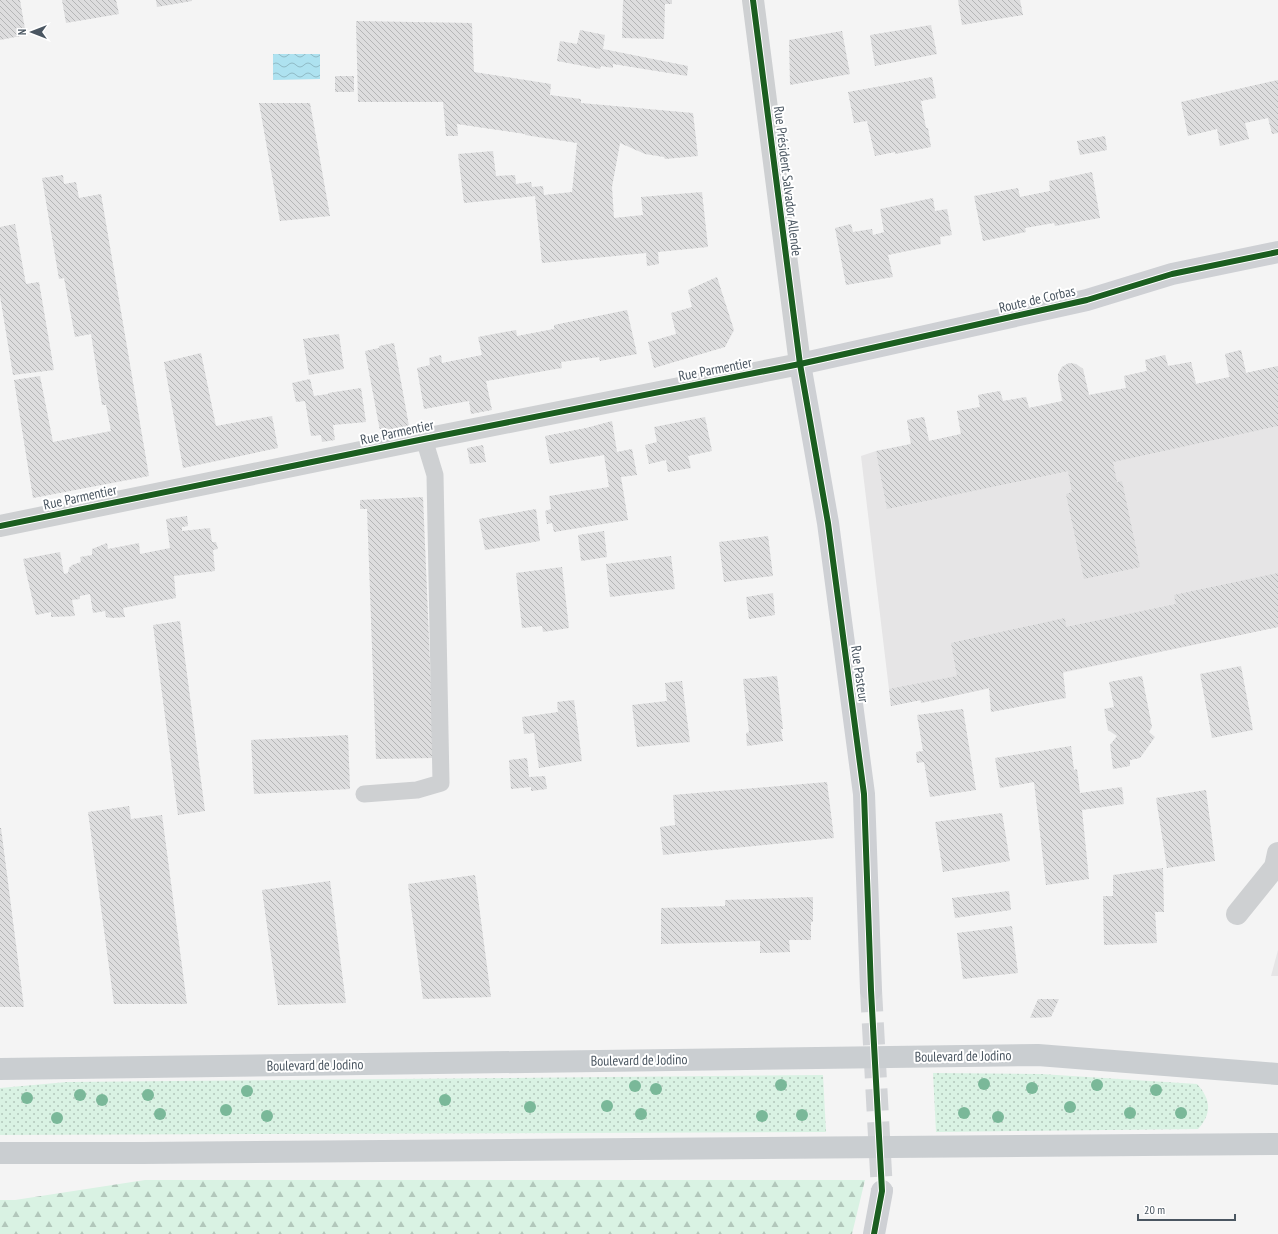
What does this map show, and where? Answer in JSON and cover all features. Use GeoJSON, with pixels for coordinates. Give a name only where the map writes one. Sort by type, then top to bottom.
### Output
{"type":"FeatureCollection","features":[{"type":"Feature","properties":{"kind":"main road","name":"Boulevard de Jodino"},"geometry":{"type":"LineString","coordinates":[[0,1069],[1038,1055],[1278,1074]]}},
{"type":"Feature","properties":{"kind":"main road"},"geometry":{"type":"LineString","coordinates":[[0,1153],[1278,1144]]}},
{"type":"Feature","properties":{"kind":"street","name":"Rue Président Salvador Allende"},"geometry":{"type":"LineString","coordinates":[[754,0],[756,26],[800,364]]}},
{"type":"Feature","properties":{"kind":"street","name":"Route de Corbas"},"geometry":{"type":"LineString","coordinates":[[800,364],[1088,300],[1172,274],[1278,252]]}},
{"type":"Feature","properties":{"kind":"street","name":"Rue Parmentier"},"geometry":{"type":"LineString","coordinates":[[0,526],[800,364]]}},
{"type":"Feature","properties":{"kind":"street","name":"Rue Pasteur"},"geometry":{"type":"LineString","coordinates":[[800,364],[828,523],[864,794],[871,990]]}},
{"type":"Feature","properties":{"kind":"street"},"geometry":{"type":"LineString","coordinates":[[1236,914],[1275,868],[1278,853]]}},
{"type":"Feature","properties":{"kind":"street"},"geometry":{"type":"LineString","coordinates":[[874,1234],[882,1191]]}},
{"type":"Feature","properties":{"kind":"lane"},"geometry":{"type":"LineString","coordinates":[[364,794],[417,790],[441,783],[435,475],[424,439]]}},
{"type":"Feature","properties":{"kind":"shaded area"},"geometry":{"type":"Polygon","coordinates":[[[1241,350],[1246,373],[1278,366],[1278,627],[921,703],[920,700],[891,706],[861,456],[876,451],[911,444],[907,420],[924,417],[929,441],[961,434],[957,411],[980,407],[978,395],[1000,391],[1003,401],[1026,397],[1029,408],[1062,401],[1058,374],[1062,367],[1069,363],[1076,364],[1083,369],[1089,395],[1126,388],[1124,376],[1147,371],[1145,360],[1165,355],[1168,366],[1191,362],[1196,384],[1229,377],[1225,354],[1241,350]]]}},
{"type":"Feature","properties":{"kind":"shaded area"},"geometry":{"type":"Polygon","coordinates":[[[1278,950],[1278,976],[1271,976],[1278,950]]]}},
{"type":"Feature","properties":{"kind":"green space"},"geometry":{"type":"Polygon","coordinates":[[[933,1073],[1041,1074],[1197,1084],[1205,1095],[1208,1112],[1206,1118],[1198,1129],[936,1132],[933,1073]]]}},
{"type":"Feature","properties":{"kind":"green space"},"geometry":{"type":"Polygon","coordinates":[[[823,1075],[826,1132],[0,1135],[0,1088],[67,1082],[823,1075]]]}},
{"type":"Feature","properties":{"kind":"green space"},"geometry":{"type":"Polygon","coordinates":[[[145,1180],[865,1180],[852,1234],[0,1234],[0,1200],[15,1200],[145,1180]]]}},
{"type":"Feature","properties":{"kind":"water"},"geometry":{"type":"Polygon","coordinates":[[[273,54],[320,54],[320,79],[273,80],[273,54]]]}},
{"type":"Feature","properties":{"kind":"building"},"geometry":{"type":"Polygon","coordinates":[[[0,0],[20,0],[26,35],[0,40],[0,0]]]}},
{"type":"Feature","properties":{"kind":"building"},"geometry":{"type":"Polygon","coordinates":[[[62,0],[116,0],[119,14],[66,23],[62,0]]]}},
{"type":"Feature","properties":{"kind":"building"},"geometry":{"type":"Polygon","coordinates":[[[156,0],[192,0],[192,1],[157,7],[156,0]]]}},
{"type":"Feature","properties":{"kind":"building"},"geometry":{"type":"Polygon","coordinates":[[[623,0],[672,0],[672,4],[665,4],[664,39],[622,38],[623,0]]]}},
{"type":"Feature","properties":{"kind":"building"},"geometry":{"type":"Polygon","coordinates":[[[958,0],[1020,0],[1023,15],[962,25],[958,0]]]}},
{"type":"Feature","properties":{"kind":"building"},"geometry":{"type":"Polygon","coordinates":[[[356,21],[472,23],[474,72],[551,84],[550,95],[581,99],[581,103],[693,113],[698,156],[665,159],[664,157],[645,154],[620,143],[612,187],[614,218],[643,215],[641,197],[702,192],[708,247],[658,252],[659,264],[647,266],[646,253],[542,263],[535,196],[464,203],[458,154],[493,151],[496,176],[515,175],[516,184],[531,182],[532,187],[543,186],[544,195],[572,192],[577,143],[457,124],[458,136],[446,136],[443,102],[358,102],[356,21]]]}},
{"type":"Feature","properties":{"kind":"building"},"geometry":{"type":"Polygon","coordinates":[[[931,25],[937,54],[875,66],[870,35],[931,25]]]}},
{"type":"Feature","properties":{"kind":"building"},"geometry":{"type":"Polygon","coordinates":[[[580,30],[605,35],[603,49],[688,66],[687,76],[613,64],[613,68],[601,66],[600,69],[557,61],[560,41],[577,44],[580,30]]]}},
{"type":"Feature","properties":{"kind":"building"},"geometry":{"type":"Polygon","coordinates":[[[842,31],[850,74],[790,85],[789,40],[842,31]]]}},
{"type":"Feature","properties":{"kind":"building"},"geometry":{"type":"Polygon","coordinates":[[[335,76],[354,76],[354,92],[335,92],[335,76]]]}},
{"type":"Feature","properties":{"kind":"building"},"geometry":{"type":"Polygon","coordinates":[[[932,77],[936,98],[921,101],[931,147],[875,156],[867,121],[854,123],[848,92],[932,77]]]}},
{"type":"Feature","properties":{"kind":"building"},"geometry":{"type":"Polygon","coordinates":[[[1278,80],[1278,133],[1272,134],[1268,118],[1245,123],[1249,139],[1220,146],[1217,129],[1188,136],[1181,102],[1278,80]]]}},
{"type":"Feature","properties":{"kind":"building"},"geometry":{"type":"Polygon","coordinates":[[[259,103],[310,103],[330,216],[280,221],[259,103]]]}},
{"type":"Feature","properties":{"kind":"building"},"geometry":{"type":"Polygon","coordinates":[[[1105,136],[1107,150],[1080,155],[1077,141],[1105,136]]]}},
{"type":"Feature","properties":{"kind":"building"},"geometry":{"type":"Polygon","coordinates":[[[1092,172],[1100,218],[1055,226],[1054,223],[1025,228],[1026,232],[983,241],[974,196],[1018,188],[1020,197],[1050,191],[1049,181],[1092,172]]]}},
{"type":"Feature","properties":{"kind":"building"},"geometry":{"type":"Polygon","coordinates":[[[63,175],[64,184],[76,182],[79,198],[101,194],[149,476],[33,498],[14,380],[40,376],[53,442],[111,431],[106,405],[102,405],[91,334],[75,337],[64,278],[59,279],[42,178],[63,175]]]}},
{"type":"Feature","properties":{"kind":"building"},"geometry":{"type":"Polygon","coordinates":[[[933,198],[935,211],[947,209],[952,235],[940,237],[941,244],[888,255],[893,277],[846,285],[835,228],[851,224],[853,232],[872,229],[873,235],[884,232],[880,209],[933,198]]]}},
{"type":"Feature","properties":{"kind":"building"},"geometry":{"type":"Polygon","coordinates":[[[15,224],[26,284],[39,282],[54,370],[13,375],[0,296],[0,227],[15,224]]]}},
{"type":"Feature","properties":{"kind":"building"},"geometry":{"type":"Polygon","coordinates":[[[717,277],[734,330],[725,347],[654,368],[648,342],[676,334],[671,313],[692,307],[688,290],[717,277]]]}},
{"type":"Feature","properties":{"kind":"building"},"geometry":{"type":"Polygon","coordinates":[[[627,310],[637,354],[600,361],[599,357],[561,362],[562,368],[486,381],[492,410],[471,414],[469,401],[424,409],[417,368],[430,365],[429,358],[441,355],[442,363],[482,355],[478,337],[516,330],[517,336],[554,329],[554,325],[627,310]]]}},
{"type":"Feature","properties":{"kind":"building"},"geometry":{"type":"Polygon","coordinates":[[[339,334],[344,369],[309,375],[303,339],[339,334]]]}},
{"type":"Feature","properties":{"kind":"building"},"geometry":{"type":"Polygon","coordinates":[[[394,343],[409,426],[380,431],[365,351],[394,343]]]}},
{"type":"Feature","properties":{"kind":"building"},"geometry":{"type":"Polygon","coordinates":[[[1241,350],[1246,373],[1278,366],[1278,426],[1113,462],[1117,482],[1122,481],[1140,567],[1084,579],[1066,494],[1072,492],[1068,471],[887,509],[876,451],[911,444],[907,420],[924,417],[929,441],[961,434],[957,411],[980,407],[978,395],[1000,391],[1003,401],[1026,397],[1029,408],[1063,401],[1058,374],[1062,367],[1069,363],[1076,364],[1083,369],[1089,395],[1126,388],[1124,376],[1147,371],[1145,360],[1165,355],[1168,366],[1191,362],[1196,384],[1230,377],[1225,354],[1241,350]]]}},
{"type":"Feature","properties":{"kind":"building"},"geometry":{"type":"Polygon","coordinates":[[[201,353],[216,426],[272,416],[278,448],[183,468],[164,362],[201,353]]]}},
{"type":"Feature","properties":{"kind":"building"},"geometry":{"type":"Polygon","coordinates":[[[310,379],[314,396],[361,388],[366,422],[333,425],[335,440],[322,442],[321,435],[311,436],[305,401],[296,402],[292,383],[310,379]]]}},
{"type":"Feature","properties":{"kind":"building"},"geometry":{"type":"Polygon","coordinates":[[[705,417],[712,451],[688,456],[691,468],[668,472],[666,460],[649,464],[645,445],[657,442],[654,427],[705,417]]]}},
{"type":"Feature","properties":{"kind":"building"},"geometry":{"type":"Polygon","coordinates":[[[612,421],[617,452],[632,449],[637,475],[621,477],[628,520],[554,532],[552,523],[547,524],[545,511],[551,509],[549,496],[609,487],[604,455],[550,464],[545,436],[612,421]]]}},
{"type":"Feature","properties":{"kind":"building"},"geometry":{"type":"Polygon","coordinates":[[[483,445],[486,462],[470,464],[467,448],[483,445]]]}},
{"type":"Feature","properties":{"kind":"building"},"geometry":{"type":"Polygon","coordinates":[[[423,497],[434,758],[376,759],[367,509],[360,509],[360,500],[423,497]]]}},
{"type":"Feature","properties":{"kind":"building"},"geometry":{"type":"Polygon","coordinates":[[[536,509],[540,541],[485,550],[479,519],[536,509]]]}},
{"type":"Feature","properties":{"kind":"building"},"geometry":{"type":"Polygon","coordinates":[[[187,516],[188,526],[182,527],[182,531],[210,528],[212,542],[216,542],[218,549],[213,550],[215,571],[174,576],[176,598],[123,608],[125,617],[112,618],[106,617],[105,611],[93,613],[90,594],[80,596],[80,599],[72,600],[75,616],[51,617],[51,612],[36,615],[23,559],[60,552],[64,574],[68,573],[69,568],[72,565],[81,562],[80,557],[92,555],[92,549],[107,543],[108,549],[139,543],[140,554],[170,548],[166,519],[187,516]]]}},
{"type":"Feature","properties":{"kind":"building"},"geometry":{"type":"Polygon","coordinates":[[[604,531],[607,557],[581,561],[578,535],[604,531]]]}},
{"type":"Feature","properties":{"kind":"building"},"geometry":{"type":"Polygon","coordinates":[[[768,536],[773,576],[724,582],[719,542],[768,536]]]}},
{"type":"Feature","properties":{"kind":"building"},"geometry":{"type":"Polygon","coordinates":[[[671,556],[675,589],[610,597],[606,564],[671,556]]]}},
{"type":"Feature","properties":{"kind":"building"},"geometry":{"type":"Polygon","coordinates":[[[562,567],[569,628],[543,632],[542,626],[522,628],[516,573],[562,567]]]}},
{"type":"Feature","properties":{"kind":"building"},"geometry":{"type":"Polygon","coordinates":[[[1278,573],[1278,627],[1063,672],[1066,698],[991,712],[989,688],[921,703],[921,700],[891,706],[889,689],[957,676],[951,643],[1065,618],[1066,627],[1176,604],[1174,595],[1278,573]]]}},
{"type":"Feature","properties":{"kind":"building"},"geometry":{"type":"Polygon","coordinates":[[[773,593],[775,615],[749,619],[746,597],[773,593]]]}},
{"type":"Feature","properties":{"kind":"building"},"geometry":{"type":"Polygon","coordinates":[[[180,621],[205,811],[178,815],[153,625],[180,621]]]}},
{"type":"Feature","properties":{"kind":"building"},"geometry":{"type":"Polygon","coordinates":[[[1241,666],[1253,730],[1212,738],[1200,674],[1241,666]]]}},
{"type":"Feature","properties":{"kind":"building"},"geometry":{"type":"Polygon","coordinates":[[[777,676],[783,741],[747,746],[746,733],[749,732],[743,679],[777,676]]]}},
{"type":"Feature","properties":{"kind":"building"},"geometry":{"type":"Polygon","coordinates":[[[1142,676],[1152,727],[1149,732],[1155,737],[1140,758],[1130,760],[1130,766],[1113,769],[1110,745],[1117,736],[1108,730],[1104,709],[1114,707],[1109,682],[1142,676]]]}},
{"type":"Feature","properties":{"kind":"building"},"geometry":{"type":"Polygon","coordinates":[[[682,681],[690,742],[637,747],[632,705],[667,701],[665,683],[682,681]]]}},
{"type":"Feature","properties":{"kind":"building"},"geometry":{"type":"Polygon","coordinates":[[[574,700],[582,761],[539,768],[534,733],[524,734],[522,717],[558,712],[557,702],[574,700]]]}},
{"type":"Feature","properties":{"kind":"building"},"geometry":{"type":"Polygon","coordinates":[[[963,709],[976,790],[930,797],[924,762],[917,763],[916,752],[923,751],[917,715],[963,709]]]}},
{"type":"Feature","properties":{"kind":"building"},"geometry":{"type":"Polygon","coordinates":[[[348,735],[350,789],[254,794],[251,740],[348,735]]]}},
{"type":"Feature","properties":{"kind":"building"},"geometry":{"type":"Polygon","coordinates":[[[1071,746],[1074,770],[1077,769],[1080,793],[1122,787],[1124,804],[1082,810],[1089,879],[1046,885],[1034,782],[1000,788],[995,758],[1071,746]]]}},
{"type":"Feature","properties":{"kind":"building"},"geometry":{"type":"Polygon","coordinates":[[[527,758],[529,777],[545,776],[547,789],[531,791],[531,787],[511,789],[509,760],[527,758]]]}},
{"type":"Feature","properties":{"kind":"building"},"geometry":{"type":"Polygon","coordinates":[[[827,782],[834,838],[663,855],[660,827],[675,825],[673,795],[827,782]]]}},
{"type":"Feature","properties":{"kind":"building"},"geometry":{"type":"Polygon","coordinates":[[[1206,790],[1215,861],[1167,868],[1156,798],[1206,790]]]}},
{"type":"Feature","properties":{"kind":"building"},"geometry":{"type":"Polygon","coordinates":[[[129,806],[131,819],[162,815],[187,1004],[114,1004],[88,812],[129,806]]]}},
{"type":"Feature","properties":{"kind":"building"},"geometry":{"type":"Polygon","coordinates":[[[1002,813],[1010,861],[943,872],[935,822],[1002,813]]]}},
{"type":"Feature","properties":{"kind":"building"},"geometry":{"type":"Polygon","coordinates":[[[1,828],[24,1007],[0,1007],[1,828]]]}},
{"type":"Feature","properties":{"kind":"building"},"geometry":{"type":"Polygon","coordinates":[[[1163,868],[1164,912],[1155,912],[1157,943],[1104,945],[1103,896],[1113,896],[1113,875],[1163,868]]]}},
{"type":"Feature","properties":{"kind":"building"},"geometry":{"type":"Polygon","coordinates":[[[475,875],[491,997],[423,999],[408,884],[475,875]]]}},
{"type":"Feature","properties":{"kind":"building"},"geometry":{"type":"Polygon","coordinates":[[[330,881],[346,1003],[278,1005],[262,890],[330,881]]]}},
{"type":"Feature","properties":{"kind":"building"},"geometry":{"type":"Polygon","coordinates":[[[1009,891],[1011,910],[955,918],[952,898],[1009,891]]]}},
{"type":"Feature","properties":{"kind":"building"},"geometry":{"type":"Polygon","coordinates":[[[813,897],[811,940],[789,940],[790,952],[760,953],[760,941],[661,944],[661,908],[725,906],[725,900],[813,897]]]}},
{"type":"Feature","properties":{"kind":"building"},"geometry":{"type":"Polygon","coordinates":[[[1012,926],[1018,973],[963,979],[957,933],[1012,926]]]}},
{"type":"Feature","properties":{"kind":"building"},"geometry":{"type":"Polygon","coordinates":[[[1038,999],[1059,999],[1051,1017],[1030,1018],[1038,999]]]}},
{"type":"Feature","properties":{"kind":"tunnel"},"geometry":{"type":"LineString","coordinates":[[871,990],[882,1191]]}},
{"type":"Feature","properties":{"kind":"cycle path"},"geometry":{"type":"LineString","coordinates":[[753,0],[800,364],[828,523],[864,794],[871,990],[882,1191],[874,1234]]}},
{"type":"Feature","properties":{"kind":"cycle path"},"geometry":{"type":"LineString","coordinates":[[0,526],[800,364],[1087,300],[1172,274],[1278,252]]}}]}
